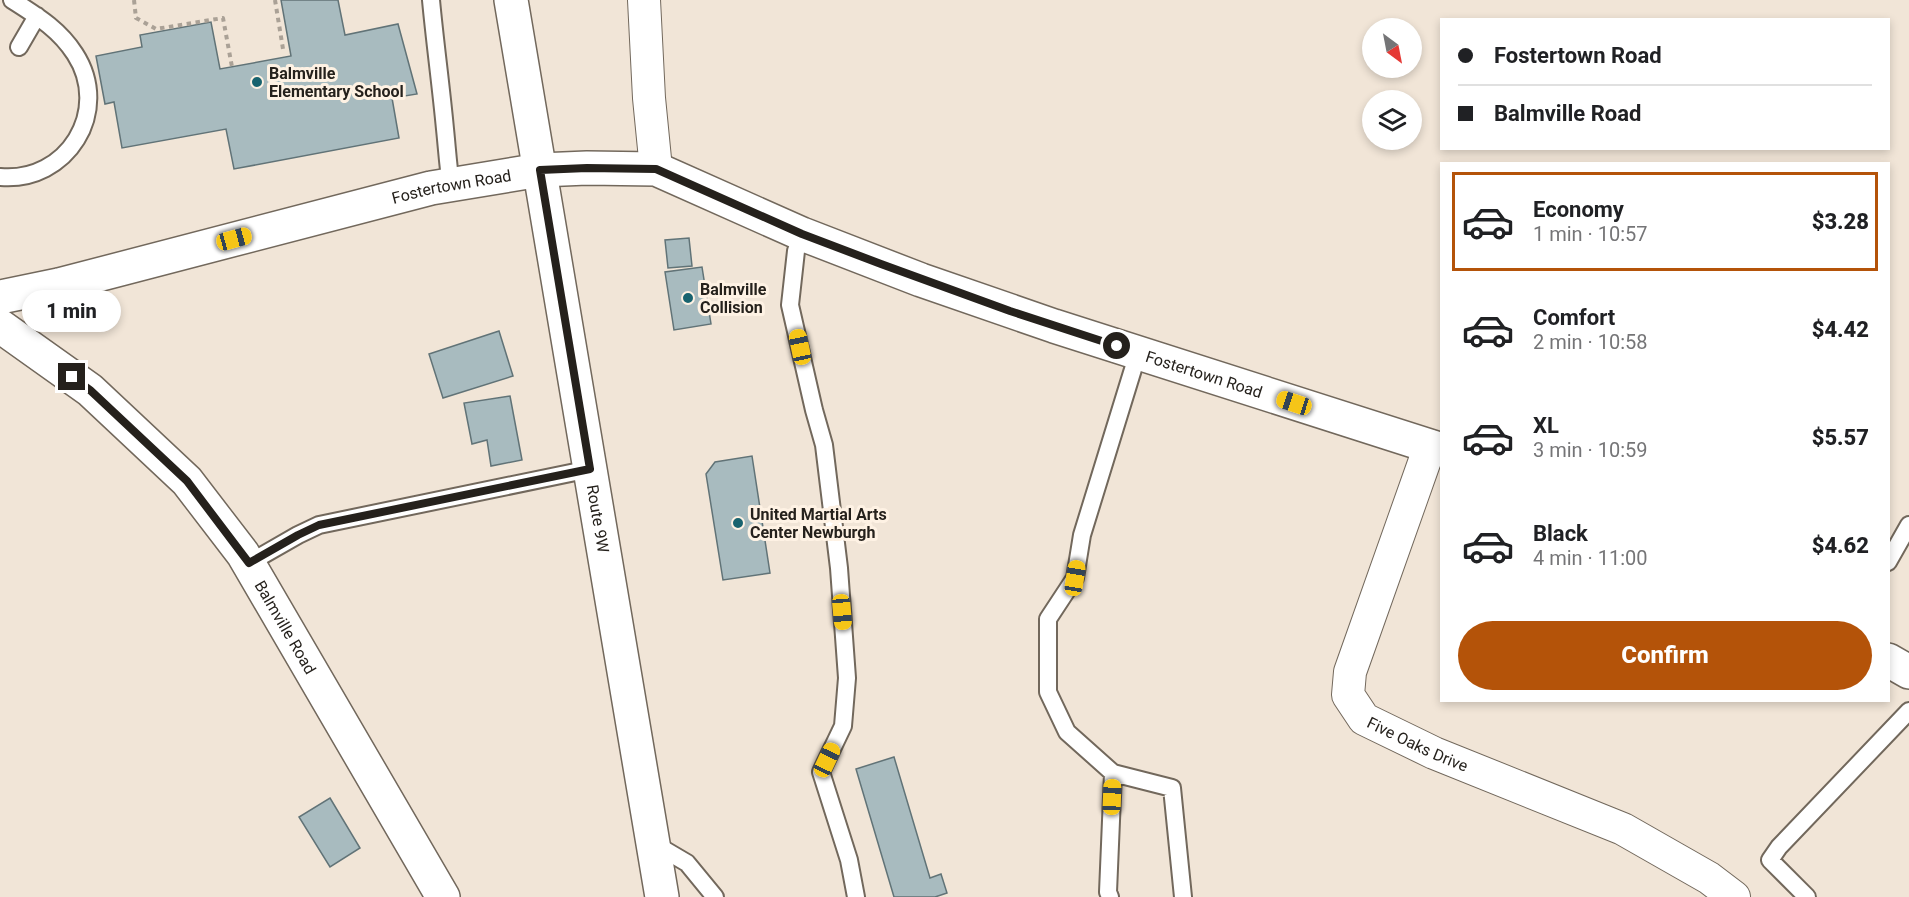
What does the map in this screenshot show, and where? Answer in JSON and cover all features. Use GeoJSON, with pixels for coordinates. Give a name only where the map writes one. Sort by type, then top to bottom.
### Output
{"type":"FeatureCollection","features":[{"type":"Feature","properties":{"kind":"main road","name":"Route 9W"},"geometry":{"type":"LineString","coordinates":[[511,0],[662,897]]}},
{"type":"Feature","properties":{"kind":"main road","name":"Fostertown Road"},"geometry":{"type":"LineString","coordinates":[[0,297],[59,285],[451,184],[540,170],[656,169],[802,234],[921,280],[1054,326],[1436,448]]}},
{"type":"Feature","properties":{"kind":"main road","name":"Balmville Road"},"geometry":{"type":"LineString","coordinates":[[0,326],[90,390],[187,481],[249,563],[443,897]]}},
{"type":"Feature","properties":{"kind":"main road"},"geometry":{"type":"LineString","coordinates":[[1890,661],[1909,672]]}},
{"type":"Feature","properties":{"kind":"street"},"geometry":{"type":"LineString","coordinates":[[644,0],[649,98],[656,169]]}},
{"type":"Feature","properties":{"kind":"street","name":"Five Oaks Drive"},"geometry":{"type":"LineString","coordinates":[[1436,448],[1350,672],[1348,695],[1364,719],[1434,753],[1623,829],[1709,878],[1734,897]]}},
{"type":"Feature","properties":{"kind":"lane"},"geometry":{"type":"LineString","coordinates":[[0,177],[14,179],[42,171],[67,153],[83,130],[88,102],[86,77],[76,55],[55,28],[12,0]]}},
{"type":"Feature","properties":{"kind":"lane"},"geometry":{"type":"LineString","coordinates":[[432,0],[435,48],[451,184]]}},
{"type":"Feature","properties":{"kind":"lane"},"geometry":{"type":"LineString","coordinates":[[19,47],[37,16]]}},
{"type":"Feature","properties":{"kind":"lane"},"geometry":{"type":"LineString","coordinates":[[802,234],[795,251],[790,305],[824,445],[838,568],[847,678],[843,726],[821,772],[849,860],[856,897]]}},
{"type":"Feature","properties":{"kind":"lane"},"geometry":{"type":"LineString","coordinates":[[1138,353],[1082,535],[1075,578],[1048,619],[1047,692],[1067,732],[1113,773],[1172,788],[1184,897]]}},
{"type":"Feature","properties":{"kind":"lane"},"geometry":{"type":"LineString","coordinates":[[249,563],[319,525],[590,469]]}},
{"type":"Feature","properties":{"kind":"lane"},"geometry":{"type":"LineString","coordinates":[[1890,558],[1909,525]]}},
{"type":"Feature","properties":{"kind":"lane"},"geometry":{"type":"LineString","coordinates":[[1807,897],[1770,860],[1779,847],[1909,711]]}},
{"type":"Feature","properties":{"kind":"lane"},"geometry":{"type":"LineString","coordinates":[[1110,897],[1108,892],[1113,773]]}},
{"type":"Feature","properties":{"kind":"lane"},"geometry":{"type":"LineString","coordinates":[[653,842],[687,863],[715,897]]}},
{"type":"Feature","properties":{"kind":"path"},"geometry":{"type":"LineString","coordinates":[[134,0],[136,18],[156,29],[223,18],[232,67]]}},
{"type":"Feature","properties":{"kind":"path"},"geometry":{"type":"LineString","coordinates":[[275,0],[283,49]]}},
{"type":"Feature","properties":{"kind":"building","name":"Balmville Elementary School"},"geometry":{"type":"Polygon","coordinates":[[[281,0],[338,0],[345,35],[398,24],[417,94],[392,98],[399,138],[234,169],[226,129],[122,148],[114,102],[105,104],[96,56],[142,47],[140,35],[211,22],[220,69],[291,56],[281,0]]]}},
{"type":"Feature","properties":{"kind":"building"},"geometry":{"type":"Polygon","coordinates":[[[689,238],[692,266],[668,268],[665,240],[689,238]]]}},
{"type":"Feature","properties":{"kind":"building","name":"Balmville Collision"},"geometry":{"type":"Polygon","coordinates":[[[702,267],[711,324],[674,330],[665,272],[702,267]]]}},
{"type":"Feature","properties":{"kind":"building"},"geometry":{"type":"Polygon","coordinates":[[[499,331],[513,376],[443,398],[429,354],[499,331]]]}},
{"type":"Feature","properties":{"kind":"building"},"geometry":{"type":"Polygon","coordinates":[[[510,396],[522,460],[491,466],[487,440],[472,444],[464,403],[510,396]]]}},
{"type":"Feature","properties":{"kind":"building","name":"United Martial Arts Center Newburgh"},"geometry":{"type":"Polygon","coordinates":[[[752,456],[770,573],[723,580],[706,474],[715,462],[752,456]]]}},
{"type":"Feature","properties":{"kind":"building"},"geometry":{"type":"Polygon","coordinates":[[[894,757],[930,878],[941,874],[947,893],[935,897],[894,897],[856,769],[894,757]]]}},
{"type":"Feature","properties":{"kind":"building"},"geometry":{"type":"Polygon","coordinates":[[[330,798],[360,848],[330,867],[299,817],[330,798]]]}},
{"type":"Feature","properties":{"kind":"place","name":"Balmville Elementary School"},"geometry":{"type":"Point","coordinates":[257,82]}},
{"type":"Feature","properties":{"kind":"place","name":"Balmville Collision"},"geometry":{"type":"Point","coordinates":[688,298]}},
{"type":"Feature","properties":{"kind":"place","name":"United Martial Arts Center Newburgh"},"geometry":{"type":"Point","coordinates":[738,523]}},
{"type":"Feature","properties":{"kind":"route"},"geometry":{"type":"LineString","coordinates":[[72,377],[90,390],[187,481],[249,563],[319,525],[590,469],[540,170],[587,168],[656,169],[802,234],[921,280],[1117,346]]}}]}
